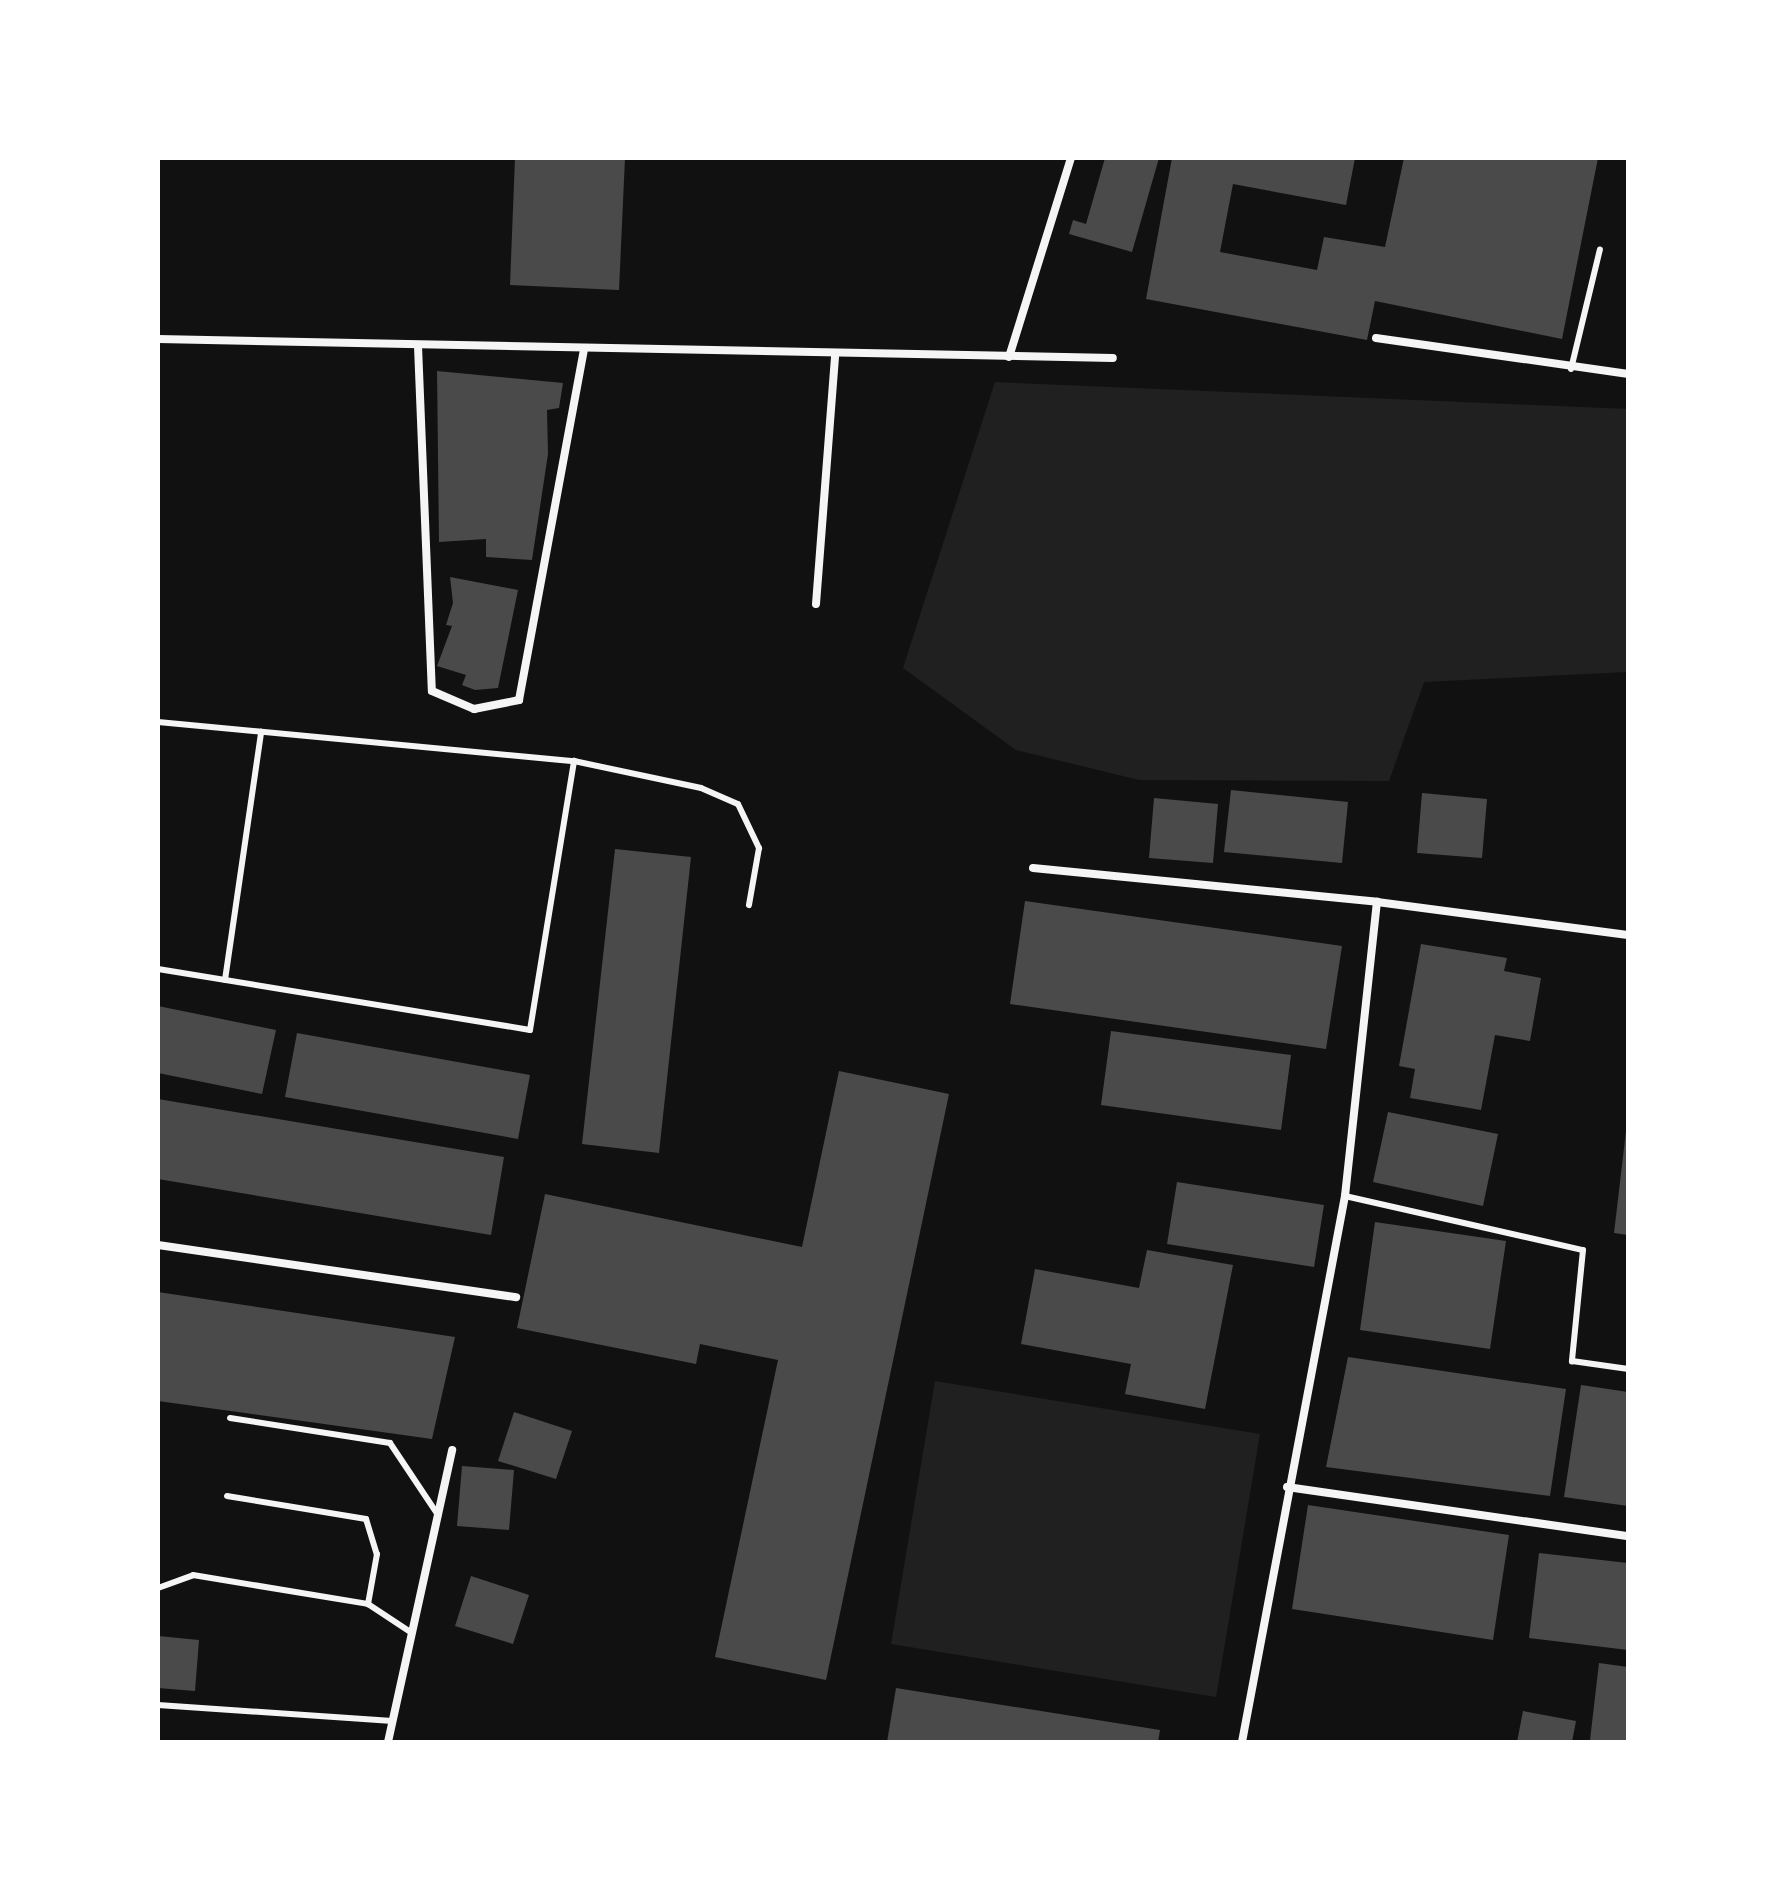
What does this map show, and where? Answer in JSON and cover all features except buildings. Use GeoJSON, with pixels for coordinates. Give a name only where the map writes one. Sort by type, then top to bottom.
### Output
{"type":"FeatureCollection","features":[{"type":"Feature","properties":{"kind":"street"},"geometry":{"type":"LineString","coordinates":[[1009,357],[1071,158]]}},
{"type":"Feature","properties":{"kind":"street"},"geometry":{"type":"LineString","coordinates":[[1376,338],[1571,369],[1628,374]]}},
{"type":"Feature","properties":{"kind":"street"},"geometry":{"type":"LineString","coordinates":[[158,339],[835,355],[1113,358]]}},
{"type":"Feature","properties":{"kind":"street"},"geometry":{"type":"LineString","coordinates":[[418,346],[432,691],[474,709],[519,700],[584,349]]}},
{"type":"Feature","properties":{"kind":"street"},"geometry":{"type":"LineString","coordinates":[[816,604],[835,355]]}},
{"type":"Feature","properties":{"kind":"street"},"geometry":{"type":"LineString","coordinates":[[1033,868],[1377,902],[1628,935]]}},
{"type":"Feature","properties":{"kind":"street"},"geometry":{"type":"LineString","coordinates":[[1242,1742],[1287,1487],[1345,1196],[1377,902]]}},
{"type":"Feature","properties":{"kind":"street"},"geometry":{"type":"LineString","coordinates":[[158,1245],[516,1297]]}},
{"type":"Feature","properties":{"kind":"street"},"geometry":{"type":"LineString","coordinates":[[388,1742],[409,1631],[452,1450]]}},
{"type":"Feature","properties":{"kind":"street"},"geometry":{"type":"LineString","coordinates":[[1287,1487],[1628,1536]]}},
{"type":"Feature","properties":{"kind":"lane"},"geometry":{"type":"LineString","coordinates":[[1571,369],[1600,249]]}},
{"type":"Feature","properties":{"kind":"lane"},"geometry":{"type":"LineString","coordinates":[[158,722],[574,761],[701,788],[738,804],[759,848],[749,905]]}},
{"type":"Feature","properties":{"kind":"lane"},"geometry":{"type":"LineString","coordinates":[[225,980],[261,732]]}},
{"type":"Feature","properties":{"kind":"lane"},"geometry":{"type":"LineString","coordinates":[[158,969],[530,1030],[574,761]]}},
{"type":"Feature","properties":{"kind":"lane"},"geometry":{"type":"LineString","coordinates":[[1345,1196],[1583,1250],[1572,1361],[1628,1369]]}},
{"type":"Feature","properties":{"kind":"lane"},"geometry":{"type":"LineString","coordinates":[[230,1418],[390,1443],[438,1516]]}},
{"type":"Feature","properties":{"kind":"lane"},"geometry":{"type":"LineString","coordinates":[[227,1496],[366,1519],[377,1554],[368,1604]]}},
{"type":"Feature","properties":{"kind":"lane"},"geometry":{"type":"LineString","coordinates":[[158,1588],[193,1575],[368,1604],[409,1631]]}},
{"type":"Feature","properties":{"kind":"lane"},"geometry":{"type":"LineString","coordinates":[[158,1705],[392,1721]]}},
{"type":"Feature","properties":{"kind":"shaded area"},"geometry":{"type":"Polygon","coordinates":[[[995,382],[1628,409],[1628,672],[1424,682],[1389,781],[1139,780],[1016,750],[903,668],[995,382]]]}},
{"type":"Feature","properties":{"kind":"shaded area"},"geometry":{"type":"Polygon","coordinates":[[[935,1381],[1260,1434],[1216,1697],[891,1644],[935,1381]]]}}]}
